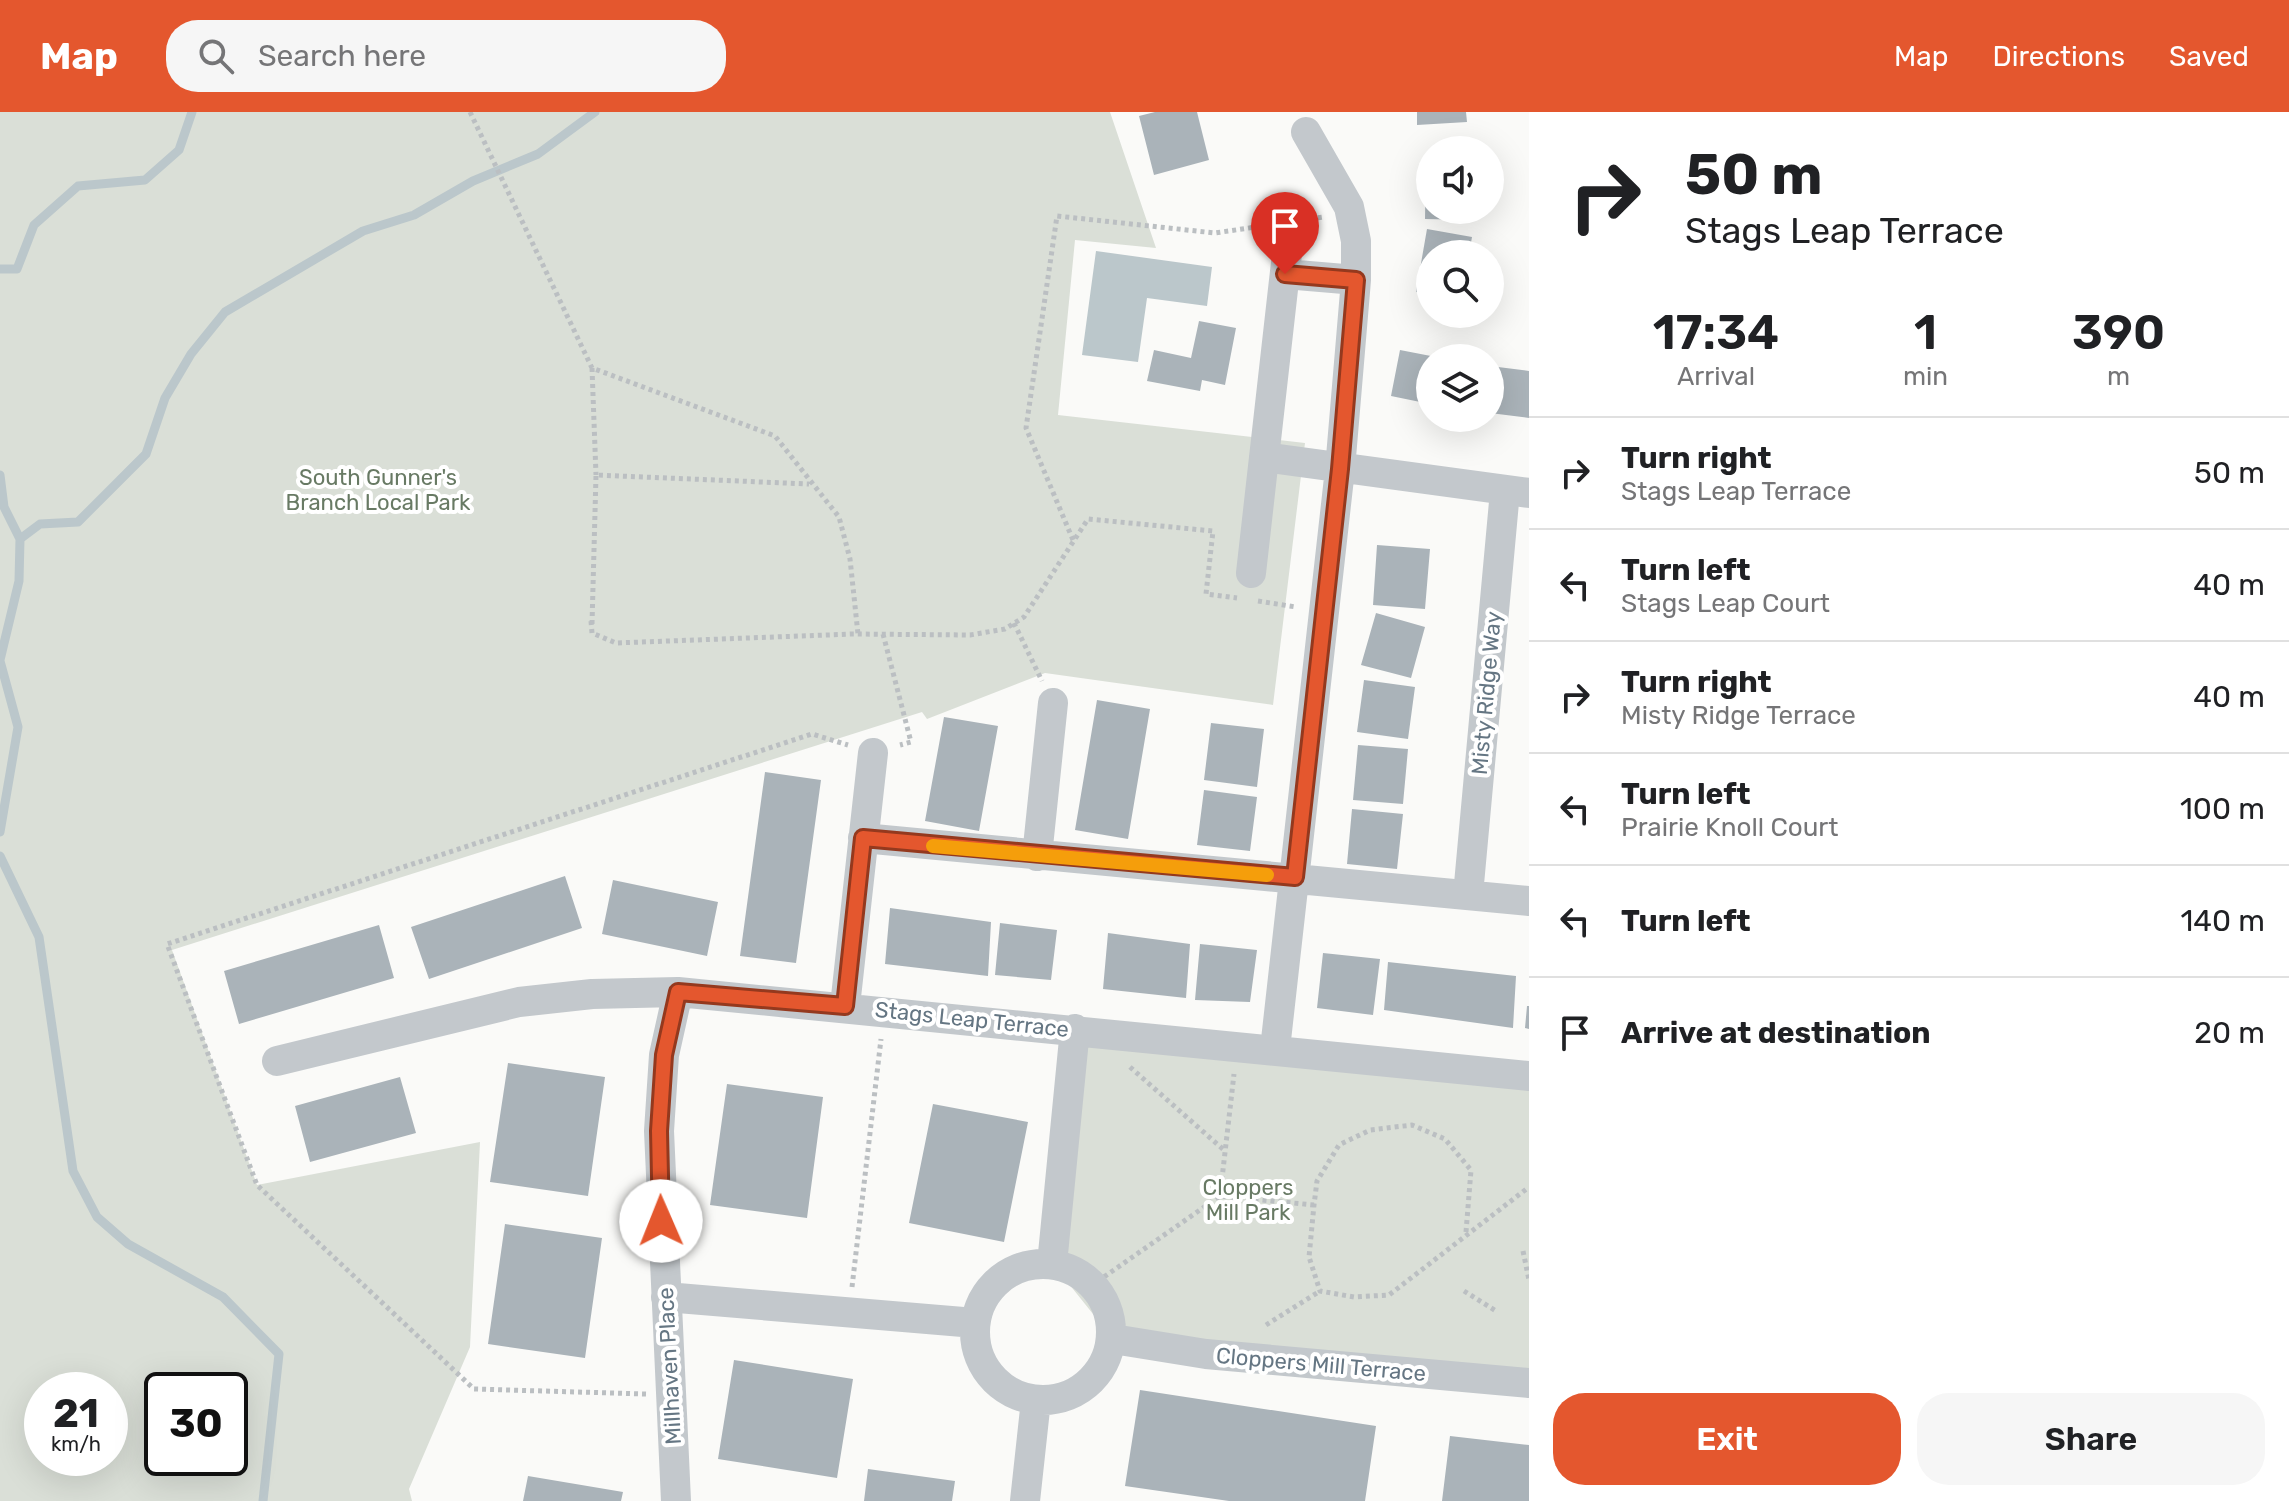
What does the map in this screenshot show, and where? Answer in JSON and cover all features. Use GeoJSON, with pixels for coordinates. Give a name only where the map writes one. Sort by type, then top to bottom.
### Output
{"type":"FeatureCollection","features":[{"type":"Feature","properties":{"kind":"street"},"geometry":{"type":"LineString","coordinates":[[1275,1049],[1340,469],[1356,280],[1356,241],[1350,213],[1306,132]]}},
{"type":"Feature","properties":{"kind":"street"},"geometry":{"type":"LineString","coordinates":[[1251,573],[1284,241],[1356,280]]}},
{"type":"Feature","properties":{"kind":"street"},"geometry":{"type":"LineString","coordinates":[[1264,457],[1517,492]]}},
{"type":"Feature","properties":{"kind":"street","name":"Misty Ridge Way"},"geometry":{"type":"LineString","coordinates":[[1468,895],[1517,492]]}},
{"type":"Feature","properties":{"kind":"street"},"geometry":{"type":"LineString","coordinates":[[1037,856],[1053,703]]}},
{"type":"Feature","properties":{"kind":"street"},"geometry":{"type":"LineString","coordinates":[[845,1006],[873,753]]}},
{"type":"Feature","properties":{"kind":"street"},"geometry":{"type":"LineString","coordinates":[[863,838],[1529,901]]}},
{"type":"Feature","properties":{"kind":"street","name":"Stags Leap Terrace"},"geometry":{"type":"LineString","coordinates":[[277,1061],[519,1002],[592,994],[678,992],[845,1006],[1529,1076]]}},
{"type":"Feature","properties":{"kind":"street","name":"Millhaven Place"},"geometry":{"type":"LineString","coordinates":[[676,1501],[659,1131],[664,1055],[678,992]]}},
{"type":"Feature","properties":{"kind":"street"},"geometry":{"type":"LineString","coordinates":[[1052,1264],[1075,1029]]}},
{"type":"Feature","properties":{"kind":"street"},"geometry":{"type":"LineString","coordinates":[[1052,1264],[1082,1275],[1091,1286],[1105,1301],[1113,1339],[1100,1371],[1081,1388],[1056,1400],[1036,1400],[1003,1387],[991,1375],[976,1346],[975,1323],[987,1294],[1012,1270],[1052,1264]]}},
{"type":"Feature","properties":{"kind":"street"},"geometry":{"type":"LineString","coordinates":[[666,1297],[975,1323]]}},
{"type":"Feature","properties":{"kind":"street","name":"Cloppers Mill Terrace"},"geometry":{"type":"LineString","coordinates":[[1113,1339],[1206,1354],[1529,1383]]}},
{"type":"Feature","properties":{"kind":"street"},"geometry":{"type":"LineString","coordinates":[[1025,1501],[1036,1400]]}},
{"type":"Feature","properties":{"kind":"path"},"geometry":{"type":"LineString","coordinates":[[470,112],[592,368],[596,475],[592,633]]}},
{"type":"Feature","properties":{"kind":"path"},"geometry":{"type":"LineString","coordinates":[[1073,541],[1026,428],[1057,216],[1284,241],[1350,213]]}},
{"type":"Feature","properties":{"kind":"path"},"geometry":{"type":"LineString","coordinates":[[592,368],[775,436],[839,517],[850,559],[858,634]]}},
{"type":"Feature","properties":{"kind":"path"},"geometry":{"type":"LineString","coordinates":[[596,475],[810,484]]}},
{"type":"Feature","properties":{"kind":"path"},"geometry":{"type":"LineString","coordinates":[[592,633],[616,643],[858,634],[970,635],[1005,629],[1024,617],[1088,519],[1213,531],[1206,594],[1297,607]]}},
{"type":"Feature","properties":{"kind":"path"},"geometry":{"type":"LineString","coordinates":[[591,621],[592,633]]}},
{"type":"Feature","properties":{"kind":"path"},"geometry":{"type":"LineString","coordinates":[[1014,623],[1053,703]]}},
{"type":"Feature","properties":{"kind":"path"},"geometry":{"type":"LineString","coordinates":[[883,634],[911,742]]}},
{"type":"Feature","properties":{"kind":"path"},"geometry":{"type":"LineString","coordinates":[[812,734],[873,753]]}},
{"type":"Feature","properties":{"kind":"path"},"geometry":{"type":"LineString","coordinates":[[849,1313],[884,1010]]}},
{"type":"Feature","properties":{"kind":"path"},"geometry":{"type":"LineString","coordinates":[[1220,1196],[1237,1045]]}},
{"type":"Feature","properties":{"kind":"path"},"geometry":{"type":"LineString","coordinates":[[1122,1060],[1225,1151]]}},
{"type":"Feature","properties":{"kind":"path"},"geometry":{"type":"LineString","coordinates":[[1320,1291],[1309,1257],[1317,1181],[1339,1145],[1370,1130],[1412,1125],[1445,1139],[1471,1170],[1466,1232]]}},
{"type":"Feature","properties":{"kind":"path"},"geometry":{"type":"LineString","coordinates":[[1266,1325],[1320,1291],[1354,1297],[1389,1295],[1466,1232],[1529,1187]]}},
{"type":"Feature","properties":{"kind":"path"},"geometry":{"type":"LineString","coordinates":[[1091,1286],[1220,1196],[1314,1205]]}},
{"type":"Feature","properties":{"kind":"path"},"geometry":{"type":"LineString","coordinates":[[1523,1251],[1529,1280]]}},
{"type":"Feature","properties":{"kind":"path"},"geometry":{"type":"LineString","coordinates":[[1464,1291],[1496,1311]]}},
{"type":"Feature","properties":{"kind":"green space","name":"South Gunner's Branch Local Park"},"geometry":{"type":"Polygon","coordinates":[[[0,112],[1110,112],[1156,248],[1075,240],[1058,415],[1305,443],[1273,705],[1045,673],[927,719],[922,712],[172,950],[257,1185],[480,1142],[470,1347],[409,1489],[412,1501],[0,1501],[0,112]]]}},
{"type":"Feature","properties":{"kind":"green space","name":"Cloppers Mill Park"},"geometry":{"type":"Polygon","coordinates":[[[1075,1029],[1529,1076],[1529,1382],[1113,1339],[1053,1264],[1075,1029]]]}},
{"type":"Feature","properties":{"kind":"shaded area"},"geometry":{"type":"Polygon","coordinates":[[[1096,251],[1212,267],[1207,306],[1147,298],[1138,362],[1082,355],[1096,251]]]}},
{"type":"Feature","properties":{"kind":"building"},"geometry":{"type":"Polygon","coordinates":[[[1155,112],[1197,112],[1209,160],[1154,175],[1139,116],[1155,112]]]}},
{"type":"Feature","properties":{"kind":"building"},"geometry":{"type":"Polygon","coordinates":[[[1417,112],[1466,112],[1467,122],[1417,125],[1417,112]]]}},
{"type":"Feature","properties":{"kind":"building"},"geometry":{"type":"Polygon","coordinates":[[[1427,229],[1472,237],[1471,240],[1425,240],[1427,229]]]}},
{"type":"Feature","properties":{"kind":"building"},"geometry":{"type":"Polygon","coordinates":[[[1199,321],[1236,328],[1225,385],[1202,380],[1200,391],[1147,381],[1154,350],[1191,358],[1199,321]]]}},
{"type":"Feature","properties":{"kind":"building"},"geometry":{"type":"Polygon","coordinates":[[[1400,350],[1416,353],[1416,401],[1391,396],[1400,350]]]}},
{"type":"Feature","properties":{"kind":"building"},"geometry":{"type":"Polygon","coordinates":[[[1504,368],[1529,371],[1529,418],[1504,415],[1504,368]]]}},
{"type":"Feature","properties":{"kind":"building"},"geometry":{"type":"Polygon","coordinates":[[[1377,545],[1430,549],[1425,609],[1373,605],[1377,545]]]}},
{"type":"Feature","properties":{"kind":"building"},"geometry":{"type":"Polygon","coordinates":[[[1376,613],[1425,627],[1411,678],[1361,665],[1376,613]]]}},
{"type":"Feature","properties":{"kind":"building"},"geometry":{"type":"Polygon","coordinates":[[[1364,680],[1415,687],[1408,739],[1357,732],[1364,680]]]}},
{"type":"Feature","properties":{"kind":"building"},"geometry":{"type":"Polygon","coordinates":[[[1097,700],[1150,709],[1128,839],[1075,830],[1097,700]]]}},
{"type":"Feature","properties":{"kind":"building"},"geometry":{"type":"Polygon","coordinates":[[[944,717],[998,726],[979,831],[925,821],[944,717]]]}},
{"type":"Feature","properties":{"kind":"building"},"geometry":{"type":"Polygon","coordinates":[[[1211,723],[1264,729],[1257,787],[1204,780],[1211,723]]]}},
{"type":"Feature","properties":{"kind":"building"},"geometry":{"type":"Polygon","coordinates":[[[1358,745],[1408,749],[1403,804],[1353,800],[1358,745]]]}},
{"type":"Feature","properties":{"kind":"building"},"geometry":{"type":"Polygon","coordinates":[[[765,772],[821,780],[796,963],[740,956],[765,772]]]}},
{"type":"Feature","properties":{"kind":"building"},"geometry":{"type":"Polygon","coordinates":[[[1204,790],[1257,797],[1250,851],[1197,845],[1204,790]]]}},
{"type":"Feature","properties":{"kind":"building"},"geometry":{"type":"Polygon","coordinates":[[[1352,809],[1403,814],[1397,869],[1347,864],[1352,809]]]}},
{"type":"Feature","properties":{"kind":"building"},"geometry":{"type":"Polygon","coordinates":[[[565,876],[582,928],[429,979],[411,927],[565,876]]]}},
{"type":"Feature","properties":{"kind":"building"},"geometry":{"type":"Polygon","coordinates":[[[613,880],[718,902],[707,956],[602,934],[613,880]]]}},
{"type":"Feature","properties":{"kind":"building"},"geometry":{"type":"Polygon","coordinates":[[[890,908],[991,922],[988,976],[885,964],[890,908]]]}},
{"type":"Feature","properties":{"kind":"building"},"geometry":{"type":"Polygon","coordinates":[[[1000,923],[1057,930],[1051,980],[995,975],[1000,923]]]}},
{"type":"Feature","properties":{"kind":"building"},"geometry":{"type":"Polygon","coordinates":[[[379,925],[394,978],[239,1024],[224,971],[379,925]]]}},
{"type":"Feature","properties":{"kind":"building"},"geometry":{"type":"Polygon","coordinates":[[[1108,933],[1190,944],[1186,998],[1103,989],[1108,933]]]}},
{"type":"Feature","properties":{"kind":"building"},"geometry":{"type":"Polygon","coordinates":[[[1200,944],[1257,950],[1250,1002],[1195,1000],[1200,944]]]}},
{"type":"Feature","properties":{"kind":"building"},"geometry":{"type":"Polygon","coordinates":[[[1323,953],[1380,959],[1373,1015],[1317,1008],[1323,953]]]}},
{"type":"Feature","properties":{"kind":"building"},"geometry":{"type":"Polygon","coordinates":[[[1388,962],[1516,976],[1513,1028],[1384,1010],[1388,962]]]}},
{"type":"Feature","properties":{"kind":"building"},"geometry":{"type":"Polygon","coordinates":[[[1529,1006],[1529,1029],[1525,1028],[1529,1006]]]}},
{"type":"Feature","properties":{"kind":"building"},"geometry":{"type":"Polygon","coordinates":[[[508,1063],[605,1077],[588,1196],[490,1182],[508,1063]]]}},
{"type":"Feature","properties":{"kind":"building"},"geometry":{"type":"Polygon","coordinates":[[[400,1077],[416,1133],[310,1162],[295,1106],[400,1077]]]}},
{"type":"Feature","properties":{"kind":"building"},"geometry":{"type":"Polygon","coordinates":[[[727,1084],[823,1097],[807,1218],[710,1205],[727,1084]]]}},
{"type":"Feature","properties":{"kind":"building"},"geometry":{"type":"Polygon","coordinates":[[[933,1104],[1028,1122],[1004,1242],[909,1223],[933,1104]]]}},
{"type":"Feature","properties":{"kind":"building"},"geometry":{"type":"Polygon","coordinates":[[[505,1224],[602,1238],[585,1358],[488,1344],[505,1224]]]}},
{"type":"Feature","properties":{"kind":"building"},"geometry":{"type":"Polygon","coordinates":[[[734,1360],[853,1379],[837,1478],[718,1459],[734,1360]]]}},
{"type":"Feature","properties":{"kind":"building"},"geometry":{"type":"Polygon","coordinates":[[[1140,1390],[1376,1426],[1365,1501],[1229,1501],[1125,1486],[1140,1390]]]}},
{"type":"Feature","properties":{"kind":"building"},"geometry":{"type":"Polygon","coordinates":[[[1450,1436],[1529,1445],[1529,1501],[1442,1501],[1450,1436]]]}},
{"type":"Feature","properties":{"kind":"building"},"geometry":{"type":"Polygon","coordinates":[[[868,1469],[955,1481],[952,1501],[864,1501],[868,1469]]]}},
{"type":"Feature","properties":{"kind":"building"},"geometry":{"type":"Polygon","coordinates":[[[528,1476],[623,1492],[621,1501],[523,1501],[528,1476]]]}},
{"type":"Feature","properties":{"kind":"waterway"},"geometry":{"type":"LineString","coordinates":[[0,269],[17,269],[34,225],[78,186],[145,180],[179,150],[192,112]]}},
{"type":"Feature","properties":{"kind":"waterway"},"geometry":{"type":"LineString","coordinates":[[0,660],[19,581],[20,539],[40,524],[78,522],[146,454],[165,398],[191,354],[225,312],[363,231],[414,215],[473,181],[538,154],[595,112]]}},
{"type":"Feature","properties":{"kind":"waterway"},"geometry":{"type":"LineString","coordinates":[[0,475],[4,507],[20,539]]}},
{"type":"Feature","properties":{"kind":"waterway"},"geometry":{"type":"LineString","coordinates":[[0,661],[18,727],[0,832]]}},
{"type":"Feature","properties":{"kind":"waterway"},"geometry":{"type":"LineString","coordinates":[[0,856],[39,937],[73,1171],[97,1217],[128,1244],[223,1297],[279,1354],[263,1501]]}},
{"type":"Feature","properties":{"kind":"slow traffic"},"geometry":{"type":"LineString","coordinates":[[933,846],[1267,875]]}},
{"type":"Feature","properties":{"kind":"route"},"geometry":{"type":"LineString","coordinates":[[661,1221],[659,1131],[664,1055],[678,992],[845,1006],[863,838],[1295,877],[1340,469],[1356,280],[1285,274]]}}]}
